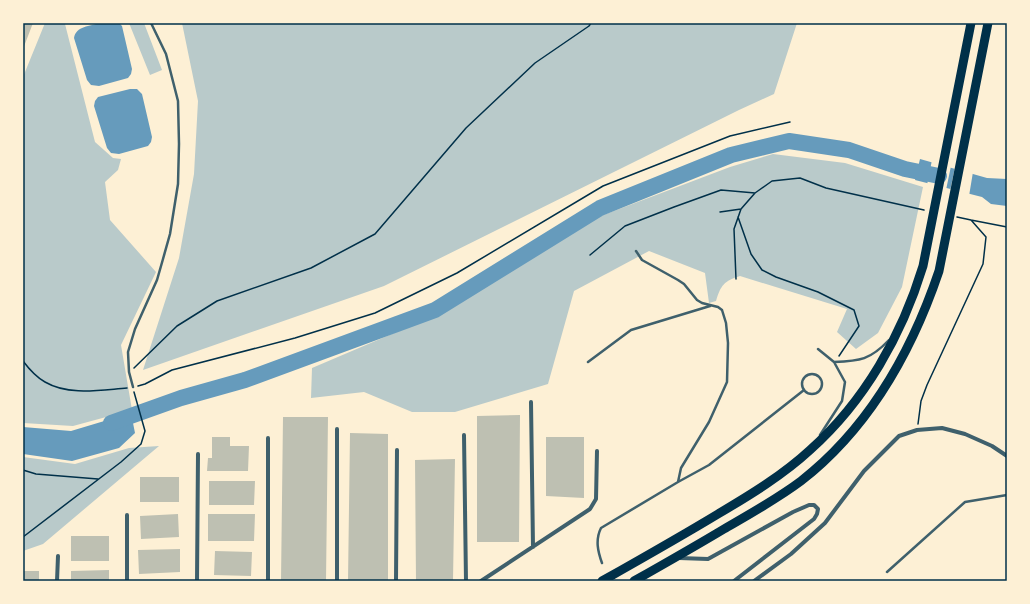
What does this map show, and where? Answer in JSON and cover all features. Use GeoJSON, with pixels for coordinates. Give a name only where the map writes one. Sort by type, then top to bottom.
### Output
{"type":"FeatureCollection","features":[{"type":"Feature","properties":{"kind":"highway"},"geometry":{"type":"LineString","coordinates":[[602,581],[748,496],[790,467],[810,451],[832,429],[869,383],[885,356],[898,329],[914,294],[923,266],[971,23]]}},
{"type":"Feature","properties":{"kind":"highway"},"geometry":{"type":"LineString","coordinates":[[634,581],[758,510],[801,480],[839,445],[854,428],[881,393],[896,370],[930,298],[939,271],[988,23]]}},
{"type":"Feature","properties":{"kind":"street"},"geometry":{"type":"LineString","coordinates":[[531,402],[533,548]]}},
{"type":"Feature","properties":{"kind":"street"},"geometry":{"type":"LineString","coordinates":[[754,581],[791,554],[825,523],[864,470],[899,436],[917,430],[942,428],[972,437],[992,446],[1007,456]]}},
{"type":"Feature","properties":{"kind":"street"},"geometry":{"type":"LineString","coordinates":[[337,429],[337,581]]}},
{"type":"Feature","properties":{"kind":"street"},"geometry":{"type":"LineString","coordinates":[[464,434],[466,581]]}},
{"type":"Feature","properties":{"kind":"street"},"geometry":{"type":"LineString","coordinates":[[268,438],[268,581]]}},
{"type":"Feature","properties":{"kind":"street"},"geometry":{"type":"LineString","coordinates":[[396,581],[397,450]]}},
{"type":"Feature","properties":{"kind":"street"},"geometry":{"type":"LineString","coordinates":[[481,581],[590,509],[596,499],[597,451]]}},
{"type":"Feature","properties":{"kind":"street"},"geometry":{"type":"LineString","coordinates":[[197,581],[198,454]]}},
{"type":"Feature","properties":{"kind":"street"},"geometry":{"type":"LineString","coordinates":[[675,558],[708,559],[793,512],[809,505],[818,509],[814,518],[734,581]]}},
{"type":"Feature","properties":{"kind":"street"},"geometry":{"type":"LineString","coordinates":[[127,515],[127,581]]}},
{"type":"Feature","properties":{"kind":"street"},"geometry":{"type":"LineString","coordinates":[[57,581],[58,556]]}},
{"type":"Feature","properties":{"kind":"lane"},"geometry":{"type":"LineString","coordinates":[[133,387],[129,372],[128,352],[135,329],[157,280],[170,234],[178,184],[178,101],[166,54],[152,23]]}},
{"type":"Feature","properties":{"kind":"lane"},"geometry":{"type":"LineString","coordinates":[[636,250],[642,260],[684,284],[697,300],[718,307],[722,310],[726,323],[728,343],[727,382],[709,422],[681,468],[678,482]]}},
{"type":"Feature","properties":{"kind":"lane"},"geometry":{"type":"LineString","coordinates":[[588,362],[630,330],[710,305]]}},
{"type":"Feature","properties":{"kind":"lane"},"geometry":{"type":"LineString","coordinates":[[834,362],[856,361],[865,358],[877,351],[898,329]]}},
{"type":"Feature","properties":{"kind":"lane"},"geometry":{"type":"LineString","coordinates":[[810,451],[842,401],[845,382],[834,362],[818,349]]}},
{"type":"Feature","properties":{"kind":"lane"},"geometry":{"type":"LineString","coordinates":[[812,374],[818,377],[821,382],[821,386],[818,391],[815,393],[809,393],[804,390],[802,387],[802,380],[806,375],[812,374]]}},
{"type":"Feature","properties":{"kind":"lane"},"geometry":{"type":"LineString","coordinates":[[602,564],[598,547],[598,534],[600,528],[710,465],[804,390]]}},
{"type":"Feature","properties":{"kind":"lane"},"geometry":{"type":"LineString","coordinates":[[887,572],[965,502],[1007,495]]}},
{"type":"Feature","properties":{"kind":"path"},"geometry":{"type":"LineString","coordinates":[[129,372],[177,326],[216,301],[311,268],[375,234],[466,128],[535,63],[589,26],[591,23]]}},
{"type":"Feature","properties":{"kind":"path"},"geometry":{"type":"LineString","coordinates":[[23,361],[31,371],[45,382],[64,389],[90,391],[133,387],[145,384],[172,370],[295,338],[375,314],[456,273],[603,186],[730,136],[790,122]]}},
{"type":"Feature","properties":{"kind":"path"},"geometry":{"type":"LineString","coordinates":[[736,279],[734,229],[738,217],[741,209],[755,193],[772,181],[800,178],[826,188],[925,210]]}},
{"type":"Feature","properties":{"kind":"path"},"geometry":{"type":"LineString","coordinates":[[590,255],[625,226],[674,207],[721,190],[755,193]]}},
{"type":"Feature","properties":{"kind":"path"},"geometry":{"type":"LineString","coordinates":[[720,212],[741,209]]}},
{"type":"Feature","properties":{"kind":"path"},"geometry":{"type":"LineString","coordinates":[[738,217],[751,254],[762,270],[776,277],[818,292],[854,310],[859,326],[834,362]]}},
{"type":"Feature","properties":{"kind":"path"},"geometry":{"type":"LineString","coordinates":[[956,217],[1007,227]]}},
{"type":"Feature","properties":{"kind":"path"},"geometry":{"type":"LineString","coordinates":[[917,430],[921,401],[926,385],[983,264],[986,236],[971,220]]}},
{"type":"Feature","properties":{"kind":"path"},"geometry":{"type":"LineString","coordinates":[[23,537],[122,462],[141,444],[145,431],[133,387]]}},
{"type":"Feature","properties":{"kind":"path"},"geometry":{"type":"LineString","coordinates":[[23,470],[36,474],[98,479]]}},
{"type":"Feature","properties":{"kind":"shaded area"},"geometry":{"type":"Polygon","coordinates":[[[45,23],[66,23],[65,24],[95,142],[113,158],[121,159],[118,170],[105,182],[110,220],[156,272],[121,345],[132,410],[73,426],[23,423],[23,77],[45,23]]]}},
{"type":"Feature","properties":{"kind":"shaded area"},"geometry":{"type":"Polygon","coordinates":[[[129,23],[144,23],[162,70],[150,75],[129,23]]]}},
{"type":"Feature","properties":{"kind":"shaded area"},"geometry":{"type":"Polygon","coordinates":[[[182,23],[797,23],[774,94],[384,286],[143,370],[179,258],[194,174],[198,101],[182,23]]]}},
{"type":"Feature","properties":{"kind":"shaded area"},"geometry":{"type":"Polygon","coordinates":[[[773,154],[845,163],[923,187],[902,287],[878,333],[856,349],[837,332],[847,309],[740,276],[724,284],[716,301],[709,303],[705,273],[649,251],[574,291],[548,384],[455,412],[412,412],[364,392],[311,398],[312,368],[427,319],[535,254],[577,225],[730,167],[773,154]]]}},
{"type":"Feature","properties":{"kind":"shaded area"},"geometry":{"type":"Polygon","coordinates":[[[159,446],[43,544],[23,551],[23,457],[75,464],[129,448],[159,446]]]}},
{"type":"Feature","properties":{"kind":"water"},"geometry":{"type":"Polygon","coordinates":[[[100,23],[119,23],[122,26],[132,69],[128,78],[99,86],[91,85],[87,80],[74,38],[75,34],[80,29],[100,23]]]}},
{"type":"Feature","properties":{"kind":"water"},"geometry":{"type":"Polygon","coordinates":[[[130,89],[137,89],[142,94],[152,137],[151,142],[148,146],[119,154],[111,153],[107,148],[94,106],[95,101],[98,97],[130,89]]]}},
{"type":"Feature","properties":{"kind":"water"},"geometry":{"type":"Polygon","coordinates":[[[920,159],[987,178],[1007,179],[1007,206],[991,204],[982,197],[915,180],[920,159]]]}},
{"type":"Feature","properties":{"kind":"water"},"geometry":{"type":"Polygon","coordinates":[[[131,413],[135,433],[119,448],[72,461],[23,454],[23,427],[71,431],[131,413]]]}},
{"type":"Feature","properties":{"kind":"pier"},"geometry":{"type":"Polygon","coordinates":[[[932,160],[951,166],[946,190],[927,185],[932,160]]]}},
{"type":"Feature","properties":{"kind":"pier"},"geometry":{"type":"Polygon","coordinates":[[[955,167],[973,172],[969,196],[950,191],[955,167]]]}},
{"type":"Feature","properties":{"kind":"building"},"geometry":{"type":"Polygon","coordinates":[[[23,23],[33,23],[23,49],[23,23]]]}},
{"type":"Feature","properties":{"kind":"building"},"geometry":{"type":"Polygon","coordinates":[[[520,415],[519,542],[477,542],[477,416],[520,415]]]}},
{"type":"Feature","properties":{"kind":"building"},"geometry":{"type":"Polygon","coordinates":[[[283,417],[328,417],[326,581],[281,581],[283,417]]]}},
{"type":"Feature","properties":{"kind":"building"},"geometry":{"type":"Polygon","coordinates":[[[350,433],[388,434],[388,581],[348,581],[350,433]]]}},
{"type":"Feature","properties":{"kind":"building"},"geometry":{"type":"Polygon","coordinates":[[[212,437],[230,437],[230,446],[249,446],[248,471],[207,471],[208,458],[212,458],[212,437]]]}},
{"type":"Feature","properties":{"kind":"building"},"geometry":{"type":"Polygon","coordinates":[[[546,437],[584,437],[584,498],[546,496],[546,437]]]}},
{"type":"Feature","properties":{"kind":"building"},"geometry":{"type":"Polygon","coordinates":[[[455,459],[453,581],[416,581],[415,460],[455,459]]]}},
{"type":"Feature","properties":{"kind":"building"},"geometry":{"type":"Polygon","coordinates":[[[140,477],[179,477],[179,502],[140,502],[140,477]]]}},
{"type":"Feature","properties":{"kind":"building"},"geometry":{"type":"Polygon","coordinates":[[[209,481],[255,481],[254,505],[209,505],[209,481]]]}},
{"type":"Feature","properties":{"kind":"building"},"geometry":{"type":"Polygon","coordinates":[[[178,514],[179,537],[141,539],[140,516],[178,514]]]}},
{"type":"Feature","properties":{"kind":"building"},"geometry":{"type":"Polygon","coordinates":[[[208,514],[255,514],[254,541],[208,541],[208,514]]]}},
{"type":"Feature","properties":{"kind":"building"},"geometry":{"type":"Polygon","coordinates":[[[71,536],[109,536],[109,561],[71,561],[71,536]]]}},
{"type":"Feature","properties":{"kind":"building"},"geometry":{"type":"Polygon","coordinates":[[[180,549],[180,572],[139,574],[138,550],[180,549]]]}},
{"type":"Feature","properties":{"kind":"building"},"geometry":{"type":"Polygon","coordinates":[[[215,551],[252,552],[251,576],[214,575],[215,551]]]}},
{"type":"Feature","properties":{"kind":"building"},"geometry":{"type":"Polygon","coordinates":[[[109,570],[109,581],[71,581],[71,571],[109,570]]]}},
{"type":"Feature","properties":{"kind":"building"},"geometry":{"type":"Polygon","coordinates":[[[23,571],[39,571],[39,581],[23,581],[23,571]]]}},
{"type":"Feature","properties":{"kind":"waterway"},"geometry":{"type":"LineString","coordinates":[[111,423],[181,398],[245,380],[435,310],[600,208],[731,155],[789,141],[849,150],[905,169],[939,176]]}}]}
